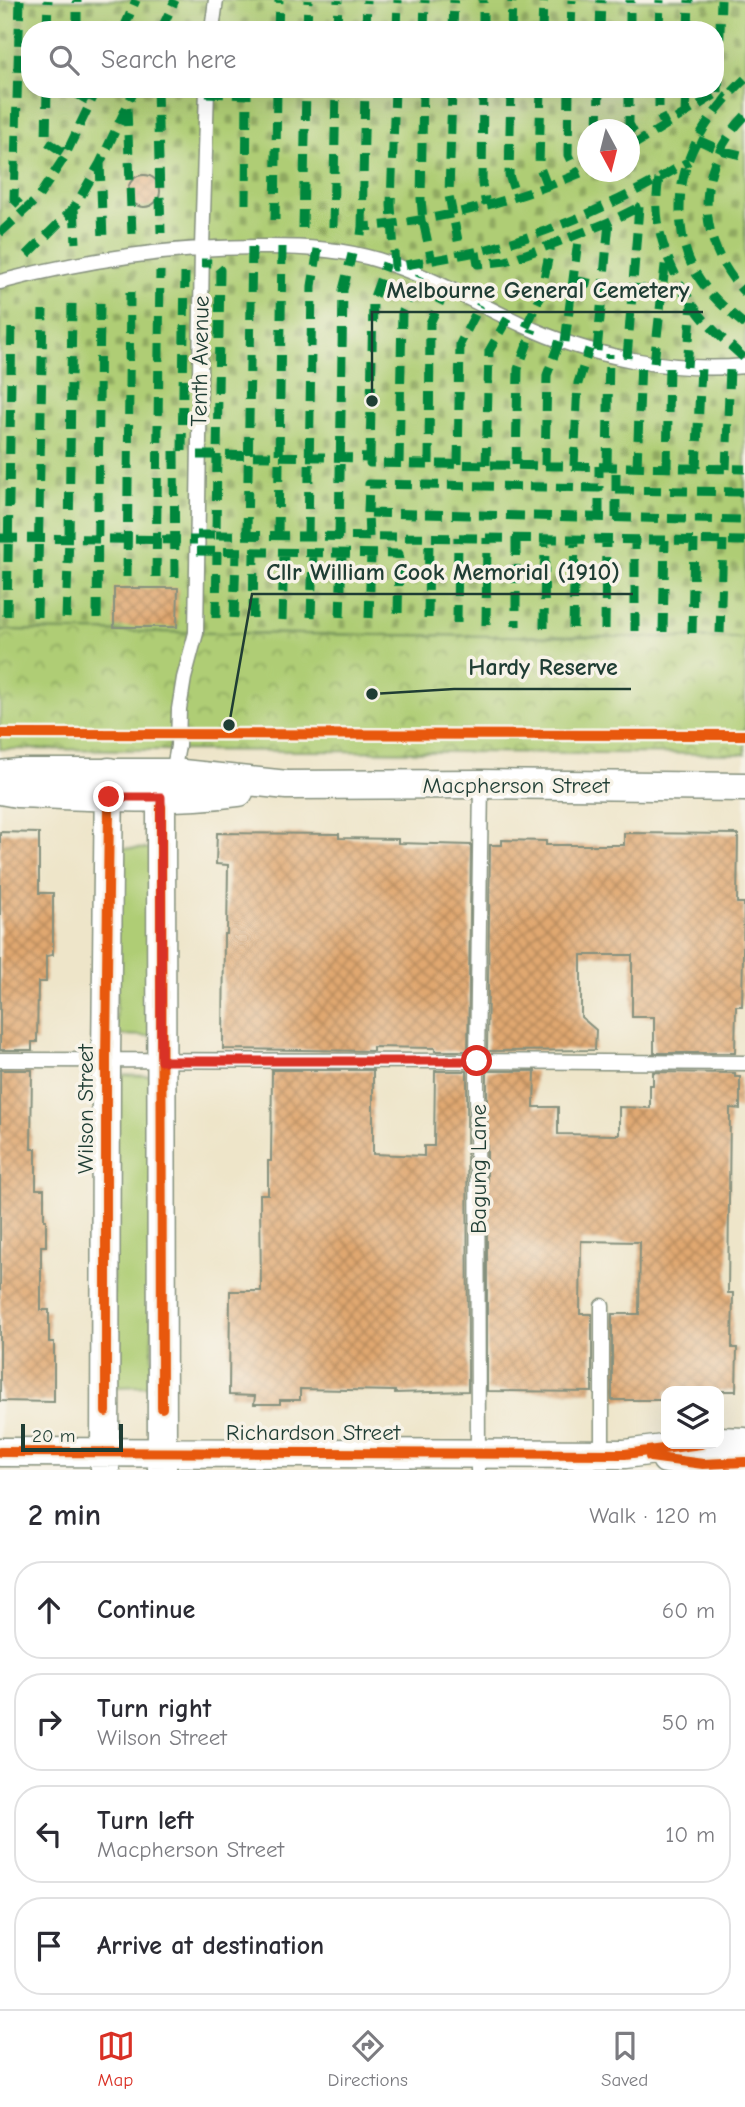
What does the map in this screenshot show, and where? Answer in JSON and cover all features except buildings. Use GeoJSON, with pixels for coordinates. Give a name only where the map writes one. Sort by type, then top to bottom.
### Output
{"type":"FeatureCollection","features":[{"type":"Feature","properties":{"kind":"street","name":"Macpherson Street"},"geometry":{"type":"LineString","coordinates":[[0,775],[18,773],[109,784],[167,785],[745,787]]}},
{"type":"Feature","properties":{"kind":"street","name":"Macpherson Street"},"geometry":{"type":"LineString","coordinates":[[0,790],[18,793],[109,784]]}},
{"type":"Feature","properties":{"kind":"street","name":"Wilson Street"},"geometry":{"type":"LineString","coordinates":[[105,1461],[109,784]]}},
{"type":"Feature","properties":{"kind":"street"},"geometry":{"type":"LineString","coordinates":[[162,1461],[161,1061],[167,785]]}},
{"type":"Feature","properties":{"kind":"street"},"geometry":{"type":"LineString","coordinates":[[724,1441],[745,1441]]}},
{"type":"Feature","properties":{"kind":"street","name":"Richardson Street"},"geometry":{"type":"LineString","coordinates":[[0,1452],[105,1461],[479,1462],[661,1449]]}},
{"type":"Feature","properties":{"kind":"street","name":"Richardson Street"},"geometry":{"type":"LineString","coordinates":[[613,1454],[704,1464],[745,1462]]}},
{"type":"Feature","properties":{"kind":"lane"},"geometry":{"type":"LineString","coordinates":[[213,21],[216,0]]}},
{"type":"Feature","properties":{"kind":"lane","name":"Tenth Avenue"},"geometry":{"type":"LineString","coordinates":[[167,785],[178,746],[182,688],[196,633],[207,98]]}},
{"type":"Feature","properties":{"kind":"lane"},"geometry":{"type":"LineString","coordinates":[[0,282],[62,267],[202,247],[304,247],[344,252],[380,261],[420,276],[526,327],[597,351],[687,367],[745,366]]}},
{"type":"Feature","properties":{"kind":"lane","name":"Bagung Lane"},"geometry":{"type":"LineString","coordinates":[[479,1462],[477,1061],[481,784]]}},
{"type":"Feature","properties":{"kind":"lane"},"geometry":{"type":"LineString","coordinates":[[0,1060],[745,1063]]}},
{"type":"Feature","properties":{"kind":"lane"},"geometry":{"type":"LineString","coordinates":[[602,1306],[613,1454]]}},
{"type":"Feature","properties":{"kind":"green space"},"geometry":{"type":"Polygon","coordinates":[[[0,0],[745,0],[745,638],[0,630],[0,0]]]}},
{"type":"Feature","properties":{"kind":"green space"},"geometry":{"type":"Polygon","coordinates":[[[0,630],[745,638],[745,754],[0,749],[0,630]]]}},
{"type":"Feature","properties":{"kind":"green space"},"geometry":{"type":"Polygon","coordinates":[[[118,848],[154,849],[151,1036],[116,1035],[118,848]]]}},
{"type":"Feature","properties":{"kind":"green space"},"geometry":{"type":"Polygon","coordinates":[[[113,1075],[152,1076],[152,1386],[113,1387],[113,1075]]]}},
{"type":"Feature","properties":{"kind":"marked path"},"geometry":{"type":"LineString","coordinates":[[20,0],[14,199],[25,210]]}},
{"type":"Feature","properties":{"kind":"marked path"},"geometry":{"type":"LineString","coordinates":[[47,21],[48,0]]}},
{"type":"Feature","properties":{"kind":"marked path"},"geometry":{"type":"LineString","coordinates":[[77,0],[77,21]]}},
{"type":"Feature","properties":{"kind":"marked path"},"geometry":{"type":"LineString","coordinates":[[127,21],[136,0]]}},
{"type":"Feature","properties":{"kind":"marked path"},"geometry":{"type":"LineString","coordinates":[[165,21],[175,0]]}},
{"type":"Feature","properties":{"kind":"marked path"},"geometry":{"type":"LineString","coordinates":[[278,21],[279,0]]}},
{"type":"Feature","properties":{"kind":"marked path"},"geometry":{"type":"LineString","coordinates":[[307,21],[308,0]]}},
{"type":"Feature","properties":{"kind":"marked path"},"geometry":{"type":"LineString","coordinates":[[337,21],[338,0]]}},
{"type":"Feature","properties":{"kind":"marked path"},"geometry":{"type":"LineString","coordinates":[[366,21],[367,0]]}},
{"type":"Feature","properties":{"kind":"marked path"},"geometry":{"type":"LineString","coordinates":[[397,21],[398,0]]}},
{"type":"Feature","properties":{"kind":"marked path"},"geometry":{"type":"LineString","coordinates":[[424,21],[425,0]]}},
{"type":"Feature","properties":{"kind":"marked path"},"geometry":{"type":"LineString","coordinates":[[453,21],[454,0]]}},
{"type":"Feature","properties":{"kind":"marked path"},"geometry":{"type":"LineString","coordinates":[[483,0],[483,21]]}},
{"type":"Feature","properties":{"kind":"marked path"},"geometry":{"type":"LineString","coordinates":[[511,21],[512,0]]}},
{"type":"Feature","properties":{"kind":"marked path"},"geometry":{"type":"LineString","coordinates":[[542,21],[543,0]]}},
{"type":"Feature","properties":{"kind":"marked path"},"geometry":{"type":"LineString","coordinates":[[571,21],[572,0]]}},
{"type":"Feature","properties":{"kind":"marked path"},"geometry":{"type":"LineString","coordinates":[[600,21],[601,0]]}},
{"type":"Feature","properties":{"kind":"marked path"},"geometry":{"type":"LineString","coordinates":[[630,0],[630,21]]}},
{"type":"Feature","properties":{"kind":"marked path"},"geometry":{"type":"LineString","coordinates":[[659,21],[660,0]]}},
{"type":"Feature","properties":{"kind":"marked path"},"geometry":{"type":"LineString","coordinates":[[688,21],[689,0]]}},
{"type":"Feature","properties":{"kind":"marked path"},"geometry":{"type":"LineString","coordinates":[[720,21],[721,0]]}},
{"type":"Feature","properties":{"kind":"marked path"},"geometry":{"type":"LineString","coordinates":[[745,79],[717,110],[695,144],[687,163],[680,203],[683,238],[694,269],[713,296],[745,325]]}},
{"type":"Feature","properties":{"kind":"marked path"},"geometry":{"type":"LineString","coordinates":[[47,98],[46,141],[66,154]]}},
{"type":"Feature","properties":{"kind":"marked path"},"geometry":{"type":"LineString","coordinates":[[84,98],[91,102]]}},
{"type":"Feature","properties":{"kind":"marked path"},"geometry":{"type":"LineString","coordinates":[[0,233],[37,199],[64,158],[93,98]]}},
{"type":"Feature","properties":{"kind":"marked path"},"geometry":{"type":"LineString","coordinates":[[27,255],[74,208],[100,163],[131,98]]}},
{"type":"Feature","properties":{"kind":"marked path"},"geometry":{"type":"LineString","coordinates":[[157,98],[161,233]]}},
{"type":"Feature","properties":{"kind":"marked path"},"geometry":{"type":"LineString","coordinates":[[246,204],[247,98]]}},
{"type":"Feature","properties":{"kind":"marked path"},"geometry":{"type":"LineString","coordinates":[[275,220],[277,98]]}},
{"type":"Feature","properties":{"kind":"marked path"},"geometry":{"type":"LineString","coordinates":[[303,228],[306,98]]}},
{"type":"Feature","properties":{"kind":"marked path"},"geometry":{"type":"LineString","coordinates":[[333,227],[336,98]]}},
{"type":"Feature","properties":{"kind":"marked path"},"geometry":{"type":"LineString","coordinates":[[362,227],[365,98]]}},
{"type":"Feature","properties":{"kind":"marked path"},"geometry":{"type":"LineString","coordinates":[[395,98],[391,205],[395,267],[503,245],[558,226],[639,189],[689,161]]}},
{"type":"Feature","properties":{"kind":"marked path"},"geometry":{"type":"LineString","coordinates":[[423,98],[421,199],[432,261]]}},
{"type":"Feature","properties":{"kind":"marked path"},"geometry":{"type":"LineString","coordinates":[[452,98],[449,196],[461,255]]}},
{"type":"Feature","properties":{"kind":"marked path"},"geometry":{"type":"LineString","coordinates":[[483,98],[482,184],[486,205]]}},
{"type":"Feature","properties":{"kind":"marked path"},"geometry":{"type":"LineString","coordinates":[[511,98],[509,175],[516,197]]}},
{"type":"Feature","properties":{"kind":"marked path"},"geometry":{"type":"LineString","coordinates":[[541,98],[539,165],[547,186]]}},
{"type":"Feature","properties":{"kind":"marked path"},"geometry":{"type":"LineString","coordinates":[[569,98],[568,155],[577,174]]}},
{"type":"Feature","properties":{"kind":"marked path"},"geometry":{"type":"LineString","coordinates":[[598,119],[599,98]]}},
{"type":"Feature","properties":{"kind":"marked path"},"geometry":{"type":"LineString","coordinates":[[629,98],[629,119]]}},
{"type":"Feature","properties":{"kind":"marked path"},"geometry":{"type":"LineString","coordinates":[[659,98],[659,113],[665,125]]}},
{"type":"Feature","properties":{"kind":"marked path"},"geometry":{"type":"LineString","coordinates":[[685,113],[686,98]]}},
{"type":"Feature","properties":{"kind":"marked path"},"geometry":{"type":"LineString","coordinates":[[640,141],[710,98]]}},
{"type":"Feature","properties":{"kind":"marked path"},"geometry":{"type":"LineString","coordinates":[[127,108],[132,234]]}},
{"type":"Feature","properties":{"kind":"marked path"},"geometry":{"type":"LineString","coordinates":[[745,116],[728,136],[716,158],[709,181],[707,204],[717,250],[745,293]]}},
{"type":"Feature","properties":{"kind":"marked path"},"geometry":{"type":"LineString","coordinates":[[698,140],[720,150],[745,156]]}},
{"type":"Feature","properties":{"kind":"marked path"},"geometry":{"type":"LineString","coordinates":[[100,163],[103,239]]}},
{"type":"Feature","properties":{"kind":"marked path"},"geometry":{"type":"LineString","coordinates":[[361,235],[362,227],[449,215],[505,200],[577,174]]}},
{"type":"Feature","properties":{"kind":"marked path"},"geometry":{"type":"LineString","coordinates":[[659,179],[657,214],[664,246],[677,278],[700,315],[745,359]]}},
{"type":"Feature","properties":{"kind":"marked path"},"geometry":{"type":"LineString","coordinates":[[627,358],[639,207],[644,205]]}},
{"type":"Feature","properties":{"kind":"marked path"},"geometry":{"type":"LineString","coordinates":[[476,252],[478,264],[506,261],[609,222],[639,207]]}},
{"type":"Feature","properties":{"kind":"marked path"},"geometry":{"type":"LineString","coordinates":[[74,208],[76,243]]}},
{"type":"Feature","properties":{"kind":"marked path"},"geometry":{"type":"LineString","coordinates":[[597,351],[609,222]]}},
{"type":"Feature","properties":{"kind":"marked path"},"geometry":{"type":"LineString","coordinates":[[565,342],[579,233]]}},
{"type":"Feature","properties":{"kind":"marked path"},"geometry":{"type":"LineString","coordinates":[[526,327],[540,297],[551,245]]}},
{"type":"Feature","properties":{"kind":"marked path"},"geometry":{"type":"LineString","coordinates":[[247,535],[252,246]]}},
{"type":"Feature","properties":{"kind":"marked path"},"geometry":{"type":"LineString","coordinates":[[278,535],[282,247]]}},
{"type":"Feature","properties":{"kind":"marked path"},"geometry":{"type":"LineString","coordinates":[[308,536],[312,286],[318,249]]}},
{"type":"Feature","properties":{"kind":"marked path"},"geometry":{"type":"LineString","coordinates":[[339,536],[343,290],[352,254]]}},
{"type":"Feature","properties":{"kind":"marked path"},"geometry":{"type":"LineString","coordinates":[[654,363],[666,257]]}},
{"type":"Feature","properties":{"kind":"marked path"},"geometry":{"type":"LineString","coordinates":[[198,455],[217,455],[220,270],[214,263],[201,263]]}},
{"type":"Feature","properties":{"kind":"marked path"},"geometry":{"type":"LineString","coordinates":[[370,458],[373,300],[386,263]]}},
{"type":"Feature","properties":{"kind":"marked path"},"geometry":{"type":"LineString","coordinates":[[156,577],[160,271]]}},
{"type":"Feature","properties":{"kind":"marked path"},"geometry":{"type":"LineString","coordinates":[[182,451],[185,273]]}},
{"type":"Feature","properties":{"kind":"marked path"},"geometry":{"type":"LineString","coordinates":[[399,463],[402,313],[420,276]]}},
{"type":"Feature","properties":{"kind":"marked path"},"geometry":{"type":"LineString","coordinates":[[573,280],[603,286],[686,292]]}},
{"type":"Feature","properties":{"kind":"marked path"},"geometry":{"type":"LineString","coordinates":[[429,464],[430,323],[446,289]]}},
{"type":"Feature","properties":{"kind":"marked path"},"geometry":{"type":"LineString","coordinates":[[127,577],[130,292]]}},
{"type":"Feature","properties":{"kind":"marked path"},"geometry":{"type":"LineString","coordinates":[[97,618],[100,299]]}},
{"type":"Feature","properties":{"kind":"marked path"},"geometry":{"type":"LineString","coordinates":[[687,367],[692,302]]}},
{"type":"Feature","properties":{"kind":"marked path"},"geometry":{"type":"LineString","coordinates":[[66,618],[72,304]]}},
{"type":"Feature","properties":{"kind":"marked path"},"geometry":{"type":"LineString","coordinates":[[458,464],[460,344],[480,305]]}},
{"type":"Feature","properties":{"kind":"marked path"},"geometry":{"type":"LineString","coordinates":[[37,617],[43,310]]}},
{"type":"Feature","properties":{"kind":"marked path"},"geometry":{"type":"LineString","coordinates":[[486,465],[489,351],[508,318]]}},
{"type":"Feature","properties":{"kind":"marked path"},"geometry":{"type":"LineString","coordinates":[[7,616],[12,319]]}},
{"type":"Feature","properties":{"kind":"marked path"},"geometry":{"type":"LineString","coordinates":[[516,465],[518,369],[533,329]]}},
{"type":"Feature","properties":{"kind":"marked path"},"geometry":{"type":"LineString","coordinates":[[545,465],[547,375],[560,340]]}},
{"type":"Feature","properties":{"kind":"marked path"},"geometry":{"type":"LineString","coordinates":[[574,466],[578,383],[589,349]]}},
{"type":"Feature","properties":{"kind":"marked path"},"geometry":{"type":"LineString","coordinates":[[607,466],[609,354]]}},
{"type":"Feature","properties":{"kind":"marked path"},"geometry":{"type":"LineString","coordinates":[[637,467],[641,360]]}},
{"type":"Feature","properties":{"kind":"marked path"},"geometry":{"type":"LineString","coordinates":[[667,467],[669,365]]}},
{"type":"Feature","properties":{"kind":"marked path"},"geometry":{"type":"LineString","coordinates":[[696,468],[701,368]]}},
{"type":"Feature","properties":{"kind":"marked path"},"geometry":{"type":"LineString","coordinates":[[726,469],[730,368]]}},
{"type":"Feature","properties":{"kind":"marked path"},"geometry":{"type":"LineString","coordinates":[[174,451],[175,578]]}},
{"type":"Feature","properties":{"kind":"marked path"},"geometry":{"type":"LineString","coordinates":[[197,535],[216,535],[217,455],[370,458],[370,463],[745,469]]}},
{"type":"Feature","properties":{"kind":"marked path"},"geometry":{"type":"LineString","coordinates":[[368,513],[369,484],[599,488],[599,466]]}},
{"type":"Feature","properties":{"kind":"marked path"},"geometry":{"type":"LineString","coordinates":[[616,466],[616,518]]}},
{"type":"Feature","properties":{"kind":"marked path"},"geometry":{"type":"LineString","coordinates":[[599,488],[599,517]]}},
{"type":"Feature","properties":{"kind":"marked path"},"geometry":{"type":"LineString","coordinates":[[616,490],[745,492]]}},
{"type":"Feature","properties":{"kind":"marked path"},"geometry":{"type":"LineString","coordinates":[[369,537],[368,513],[745,520]]}},
{"type":"Feature","properties":{"kind":"marked path"},"geometry":{"type":"LineString","coordinates":[[216,535],[745,541]]}},
{"type":"Feature","properties":{"kind":"marked path"},"geometry":{"type":"LineString","coordinates":[[428,618],[429,537]]}},
{"type":"Feature","properties":{"kind":"marked path"},"geometry":{"type":"LineString","coordinates":[[457,623],[458,537]]}},
{"type":"Feature","properties":{"kind":"marked path"},"geometry":{"type":"LineString","coordinates":[[0,538],[197,540]]}},
{"type":"Feature","properties":{"kind":"marked path"},"geometry":{"type":"LineString","coordinates":[[486,625],[487,538]]}},
{"type":"Feature","properties":{"kind":"marked path"},"geometry":{"type":"LineString","coordinates":[[516,538],[516,626]]}},
{"type":"Feature","properties":{"kind":"marked path"},"geometry":{"type":"LineString","coordinates":[[544,628],[545,538]]}},
{"type":"Feature","properties":{"kind":"marked path"},"geometry":{"type":"LineString","coordinates":[[573,628],[575,538]]}},
{"type":"Feature","properties":{"kind":"marked path"},"geometry":{"type":"LineString","coordinates":[[605,629],[606,539]]}},
{"type":"Feature","properties":{"kind":"marked path"},"geometry":{"type":"LineString","coordinates":[[635,539],[635,631]]}},
{"type":"Feature","properties":{"kind":"marked path"},"geometry":{"type":"LineString","coordinates":[[663,632],[665,540]]}},
{"type":"Feature","properties":{"kind":"marked path"},"geometry":{"type":"LineString","coordinates":[[692,633],[694,540]]}},
{"type":"Feature","properties":{"kind":"marked path"},"geometry":{"type":"LineString","coordinates":[[720,633],[723,540]]}},
{"type":"Feature","properties":{"kind":"marked path"},"geometry":{"type":"LineString","coordinates":[[197,551],[399,554],[398,617]]}},
{"type":"Feature","properties":{"kind":"marked path"},"geometry":{"type":"LineString","coordinates":[[282,620],[284,551]]}},
{"type":"Feature","properties":{"kind":"marked path"},"geometry":{"type":"LineString","coordinates":[[216,618],[217,552]]}},
{"type":"Feature","properties":{"kind":"marked path"},"geometry":{"type":"LineString","coordinates":[[311,617],[313,552]]}},
{"type":"Feature","properties":{"kind":"marked path"},"geometry":{"type":"LineString","coordinates":[[234,618],[236,553]]}},
{"type":"Feature","properties":{"kind":"marked path"},"geometry":{"type":"LineString","coordinates":[[253,618],[254,553]]}},
{"type":"Feature","properties":{"kind":"marked path"},"geometry":{"type":"LineString","coordinates":[[340,617],[342,553]]}},
{"type":"Feature","properties":{"kind":"marked path"},"geometry":{"type":"LineString","coordinates":[[369,618],[371,553]]}},
{"type":"Feature","properties":{"kind":"cycle path"},"geometry":{"type":"LineString","coordinates":[[0,734],[745,735]]}},
{"type":"Feature","properties":{"kind":"cycle path"},"geometry":{"type":"LineString","coordinates":[[106,1412],[109,807]]}},
{"type":"Feature","properties":{"kind":"cycle path"},"geometry":{"type":"LineString","coordinates":[[161,807],[162,1408]]}},
{"type":"Feature","properties":{"kind":"cycle path"},"geometry":{"type":"LineString","coordinates":[[0,1452],[625,1454],[663,1449]]}},
{"type":"Feature","properties":{"kind":"cycle path"},"geometry":{"type":"LineString","coordinates":[[650,1457],[703,1464],[745,1462]]}},
{"type":"Feature","properties":{"kind":"place","name":"Melbourne General Cemetery"},"geometry":{"type":"Point","coordinates":[372,401]}},
{"type":"Feature","properties":{"kind":"place","name":"Hardy Reserve"},"geometry":{"type":"Point","coordinates":[372,694]}},
{"type":"Feature","properties":{"kind":"place","name":"Cllr William Cook Memorial (1910)"},"geometry":{"type":"Point","coordinates":[229,725]}},
{"type":"Feature","properties":{"kind":"route"},"geometry":{"type":"LineString","coordinates":[[109,797],[161,797],[161,1061],[477,1061]]}}]}
